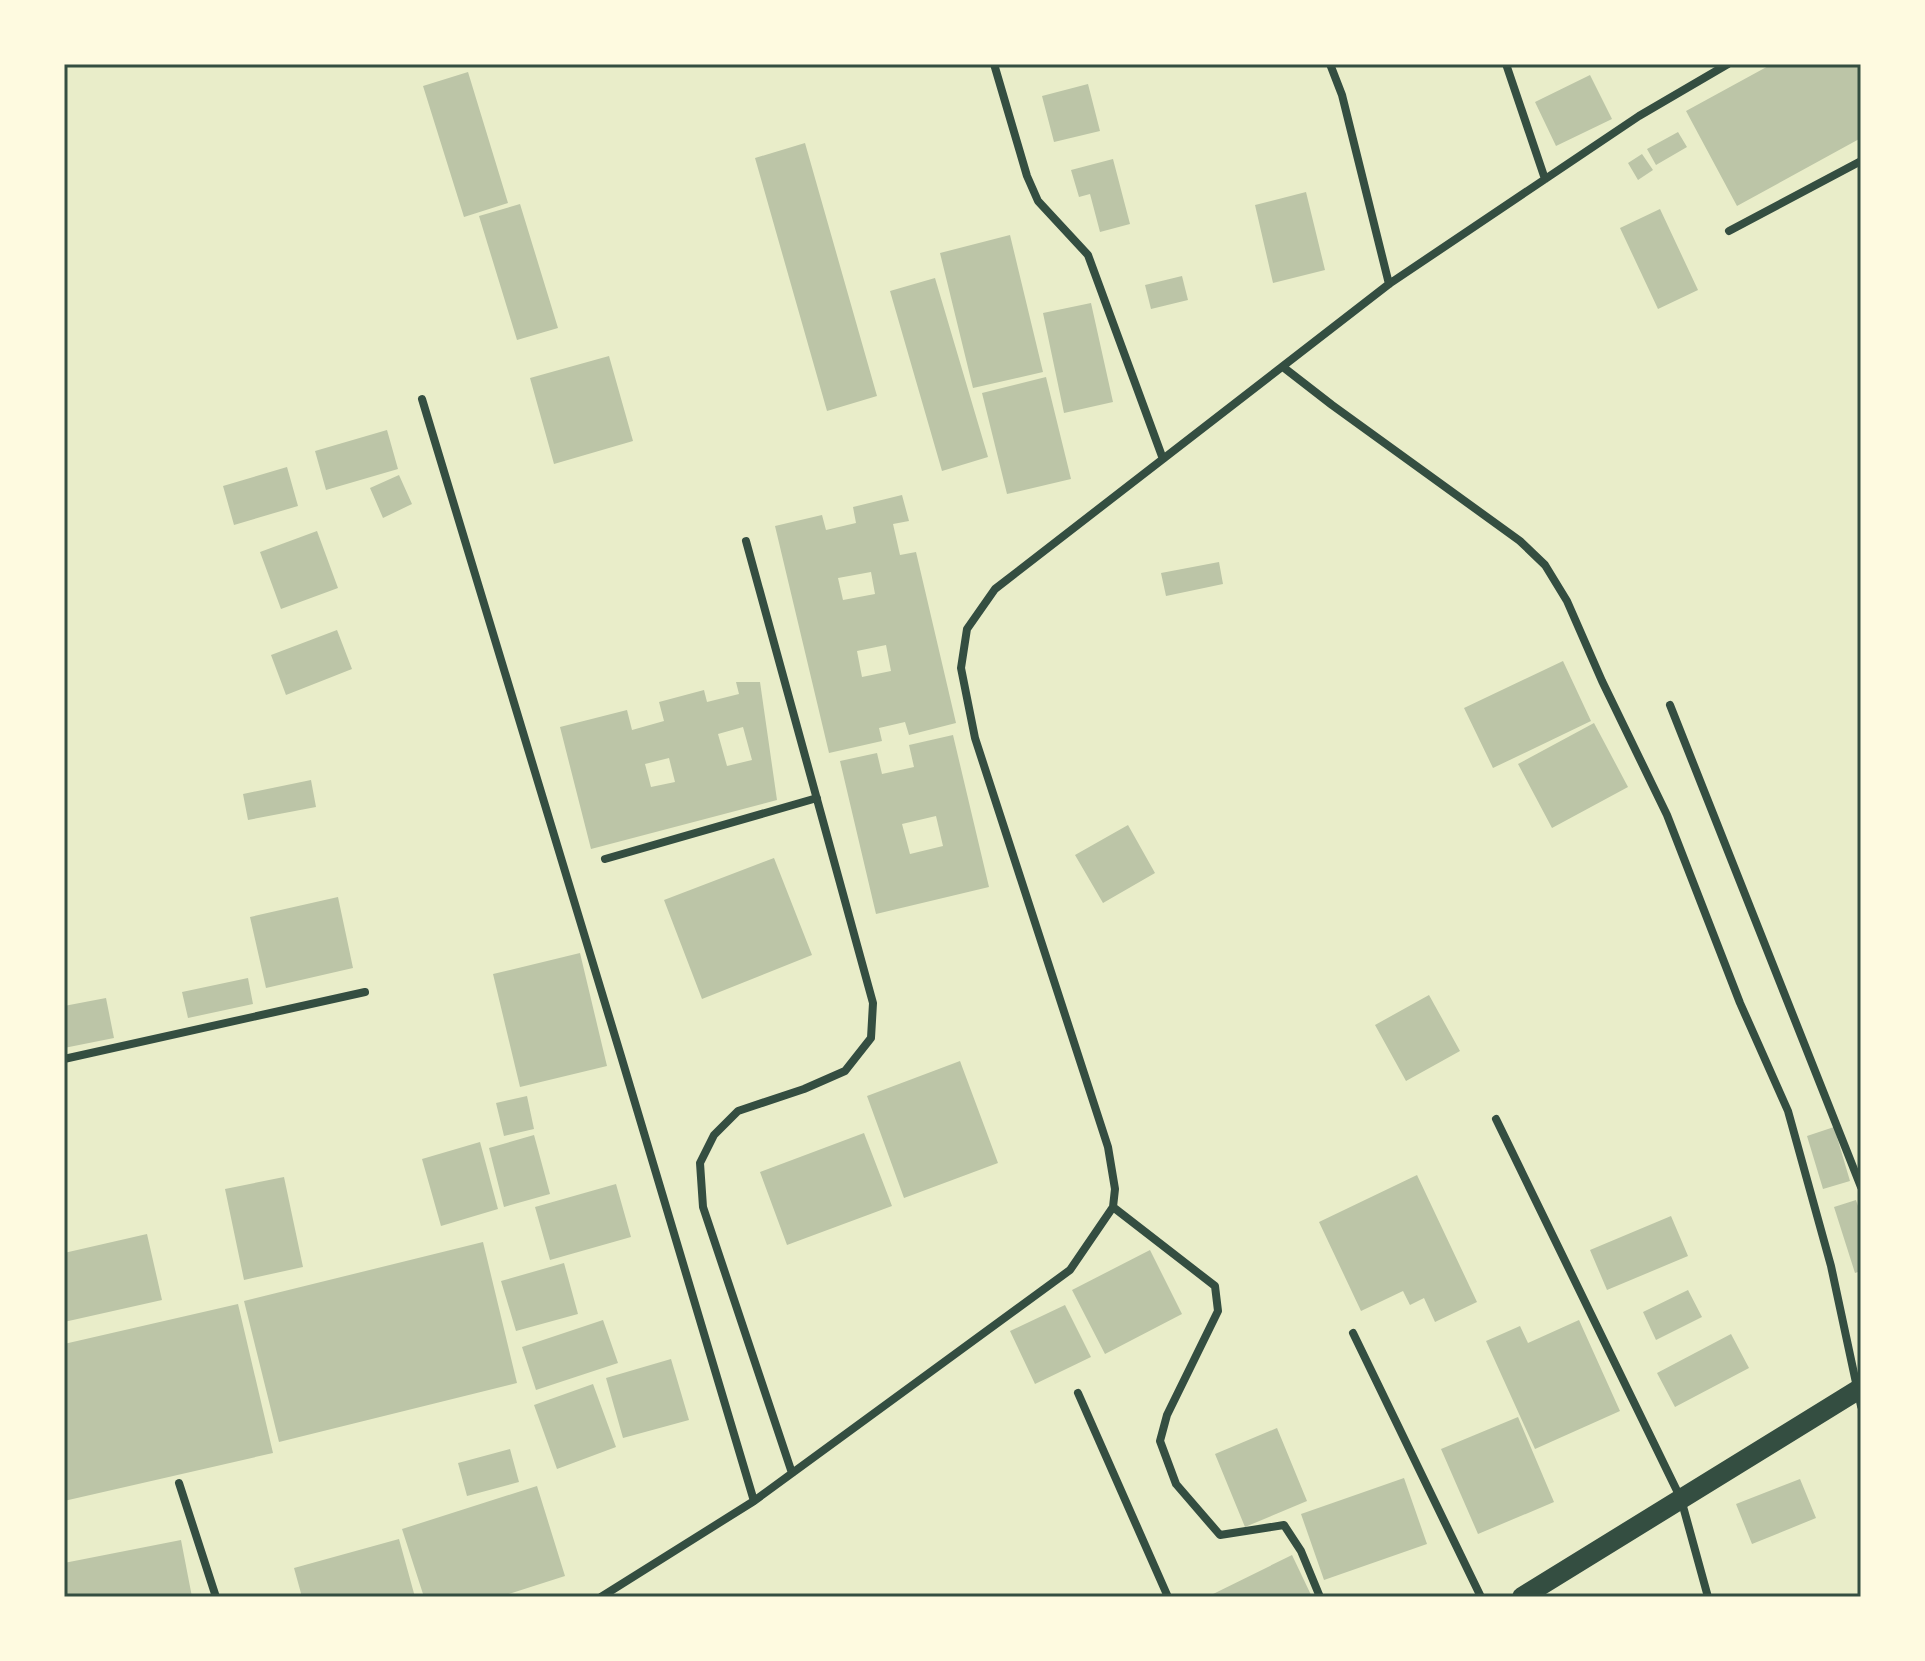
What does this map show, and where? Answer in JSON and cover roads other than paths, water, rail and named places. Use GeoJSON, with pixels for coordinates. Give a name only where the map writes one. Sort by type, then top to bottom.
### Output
{"type":"FeatureCollection","features":[{"type":"Feature","properties":{"kind":"main road"},"geometry":{"type":"LineString","coordinates":[[1522,1597],[1859,1395]]}},
{"type":"Feature","properties":{"kind":"street"},"geometry":{"type":"LineString","coordinates":[[994,64],[1027,176],[1038,201],[1088,255],[1163,459]]}},
{"type":"Feature","properties":{"kind":"street"},"geometry":{"type":"LineString","coordinates":[[1330,64],[1342,95],[1389,284]]}},
{"type":"Feature","properties":{"kind":"street"},"geometry":{"type":"LineString","coordinates":[[1506,64],[1545,179]]}},
{"type":"Feature","properties":{"kind":"street"},"geometry":{"type":"LineString","coordinates":[[601,1597],[754,1501],[1070,1270],[1113,1207],[1115,1189],[1108,1147],[975,738],[961,668],[967,629],[995,589],[1389,284],[1639,116],[1728,64]]}},
{"type":"Feature","properties":{"kind":"street"},"geometry":{"type":"LineString","coordinates":[[1729,231],[1861,161]]}},
{"type":"Feature","properties":{"kind":"street"},"geometry":{"type":"LineString","coordinates":[[1283,367],[1520,541],[1545,565],[1567,601],[1667,815],[1740,1003],[1788,1111],[1831,1266],[1859,1395]]}},
{"type":"Feature","properties":{"kind":"street"},"geometry":{"type":"LineString","coordinates":[[422,399],[644,1127],[754,1501]]}},
{"type":"Feature","properties":{"kind":"street"},"geometry":{"type":"LineString","coordinates":[[746,541],[873,1003],[871,1038],[845,1071],[804,1089],[738,1111],[714,1135],[700,1163],[703,1207],[792,1473]]}},
{"type":"Feature","properties":{"kind":"street"},"geometry":{"type":"LineString","coordinates":[[1670,705],[1861,1187]]}},
{"type":"Feature","properties":{"kind":"street"},"geometry":{"type":"LineString","coordinates":[[605,859],[817,798]]}},
{"type":"Feature","properties":{"kind":"street"},"geometry":{"type":"LineString","coordinates":[[64,1059],[365,992]]}},
{"type":"Feature","properties":{"kind":"street"},"geometry":{"type":"LineString","coordinates":[[1496,1119],[1681,1499],[1708,1597]]}},
{"type":"Feature","properties":{"kind":"street"},"geometry":{"type":"LineString","coordinates":[[1113,1207],[1215,1286],[1218,1311],[1167,1415],[1160,1441],[1176,1484],[1220,1535],[1284,1525],[1301,1551],[1320,1597]]}},
{"type":"Feature","properties":{"kind":"street"},"geometry":{"type":"LineString","coordinates":[[1353,1333],[1481,1597]]}},
{"type":"Feature","properties":{"kind":"street"},"geometry":{"type":"LineString","coordinates":[[1078,1393],[1168,1597]]}},
{"type":"Feature","properties":{"kind":"street"},"geometry":{"type":"LineString","coordinates":[[179,1483],[216,1597]]}}]}
